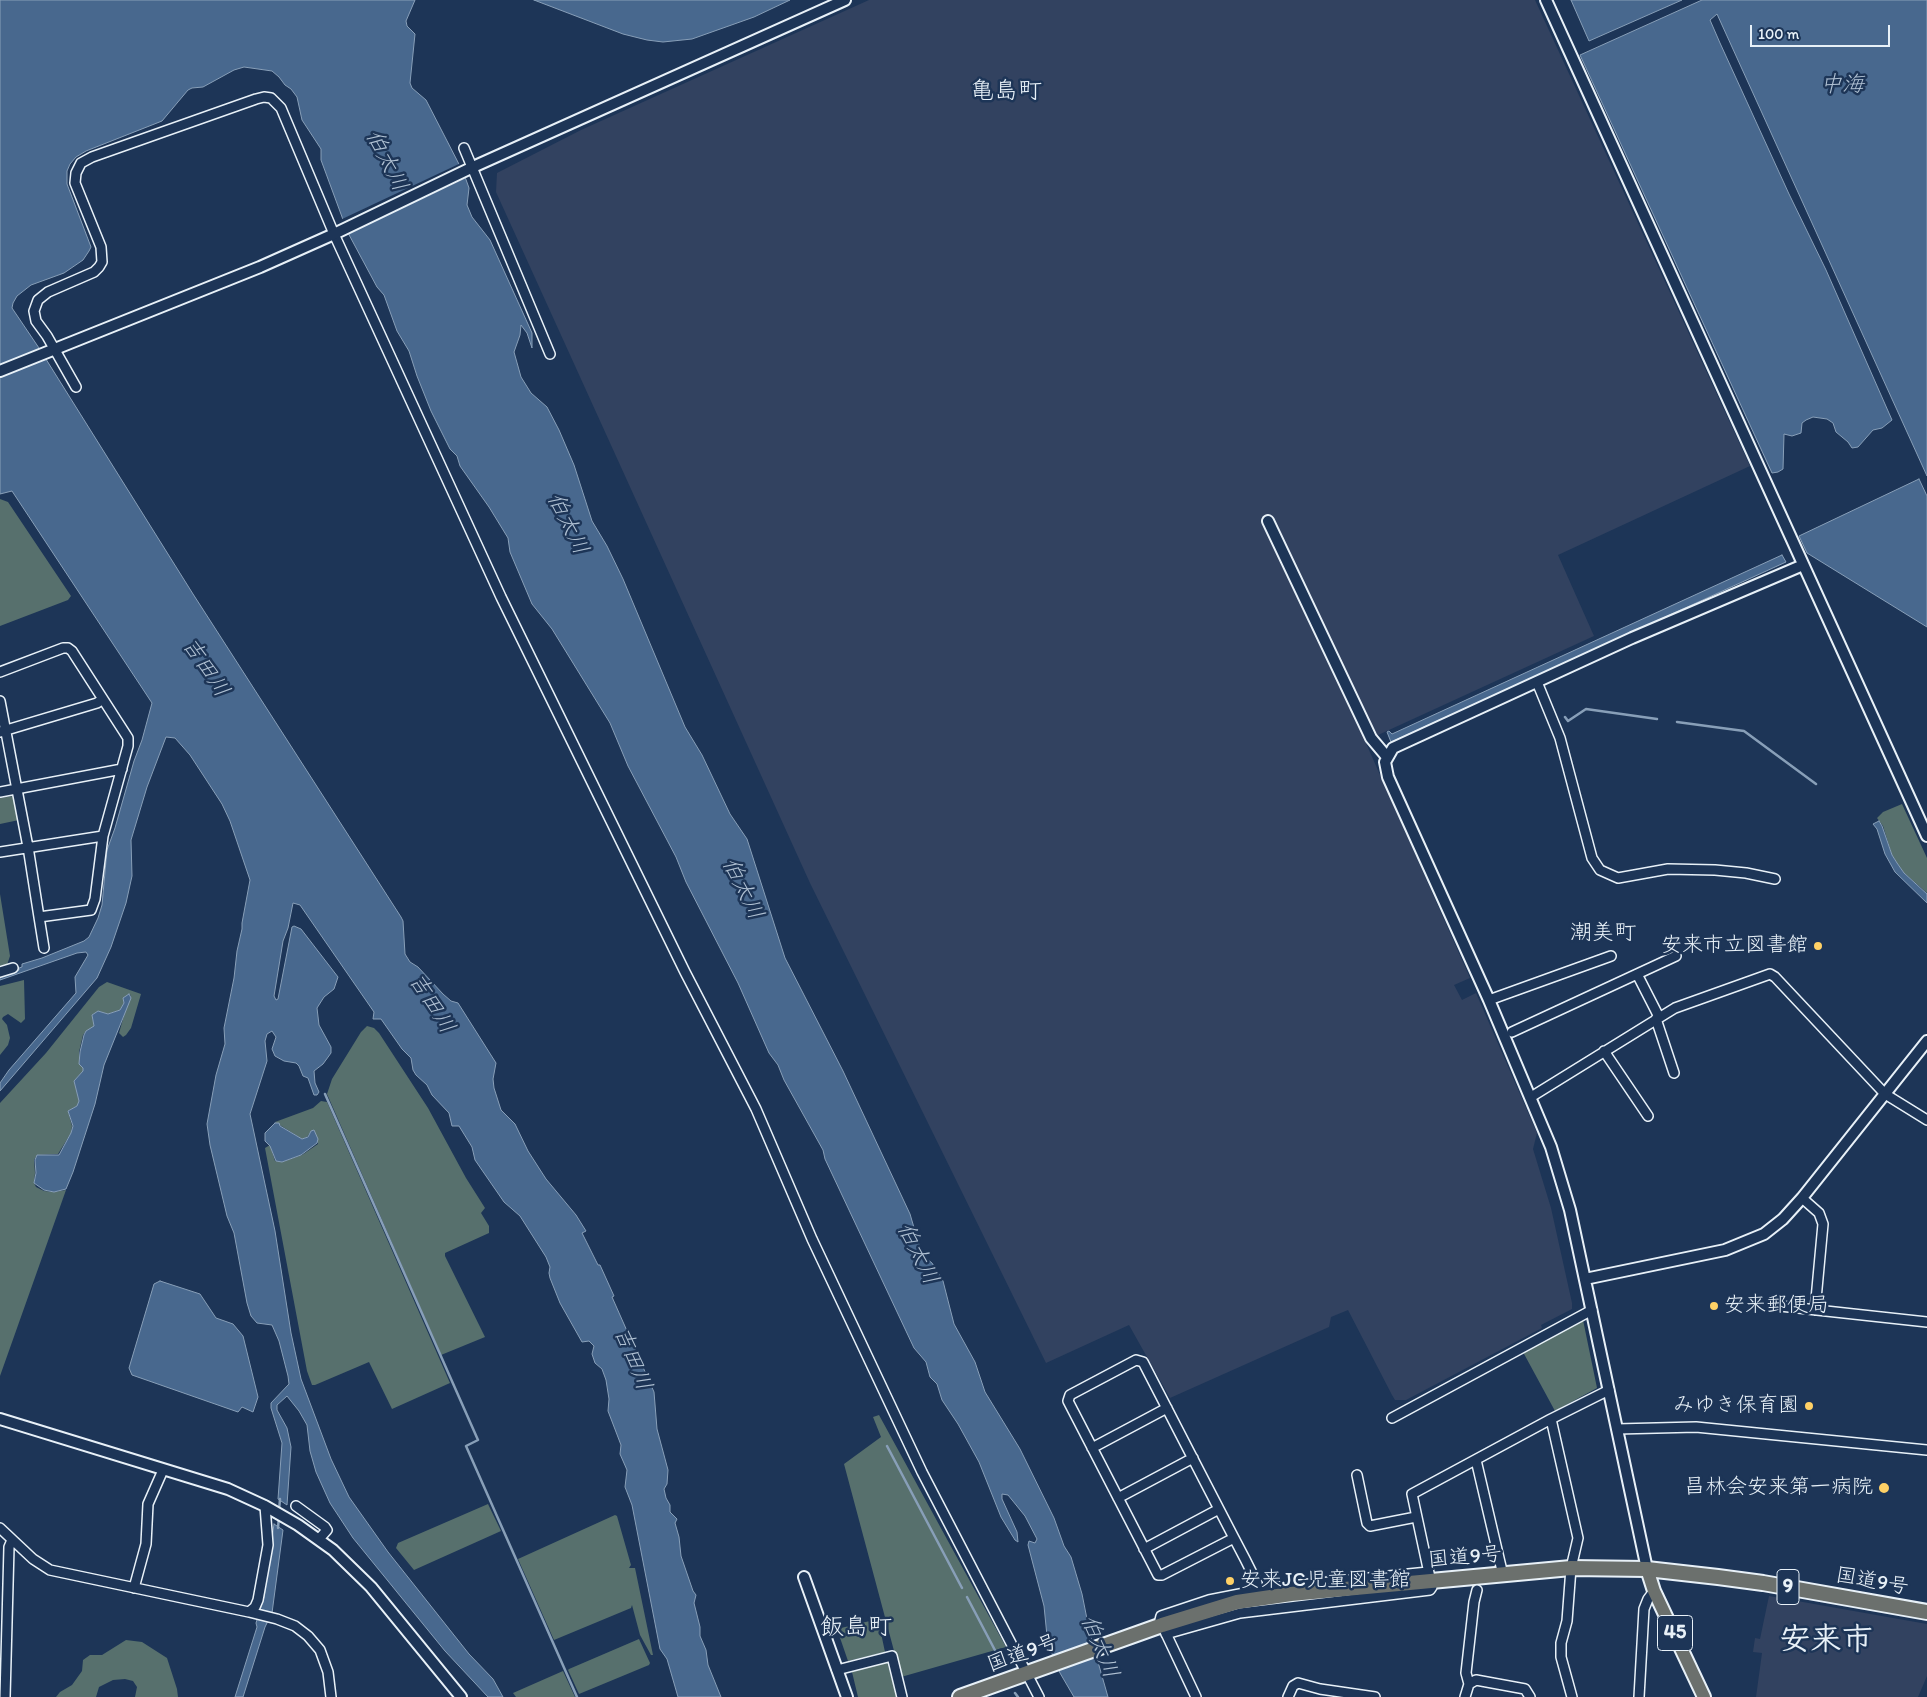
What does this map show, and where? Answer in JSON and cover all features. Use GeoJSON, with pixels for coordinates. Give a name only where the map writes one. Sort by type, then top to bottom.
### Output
{"type":"FeatureCollection","features":[{"type":"Feature","properties":{"kind":"highway","name":"国道9号"},"geometry":{"type":"LineString","coordinates":[[960,1697],[1161,1629],[1208,1610],[1246,1601],[1291,1594],[1430,1577],[1503,1575],[1572,1568],[1647,1569],[1763,1583],[1927,1612]]}},
{"type":"Feature","properties":{"kind":"main road","name":"45"},"geometry":{"type":"LineString","coordinates":[[1647,1569],[1654,1591],[1704,1697]]}},
{"type":"Feature","properties":{"kind":"street"},"geometry":{"type":"LineString","coordinates":[[0,372],[260,267],[334,234],[473,167],[845,0]]}},
{"type":"Feature","properties":{"kind":"street"},"geometry":{"type":"LineString","coordinates":[[1546,0],[1927,836]]}},
{"type":"Feature","properties":{"kind":"street"},"geometry":{"type":"LineString","coordinates":[[76,387],[50,351],[34,317],[34,311],[38,300],[48,292],[94,272],[102,262],[101,247],[75,183],[76,173],[81,163],[92,157],[256,99],[271,98],[281,108],[334,234],[501,597],[685,972],[756,1109],[812,1239],[922,1472],[1039,1697]]}},
{"type":"Feature","properties":{"kind":"street"},"geometry":{"type":"LineString","coordinates":[[464,148],[550,354]]}},
{"type":"Feature","properties":{"kind":"street"},"geometry":{"type":"LineString","coordinates":[[1268,521],[1371,738],[1387,757]]}},
{"type":"Feature","properties":{"kind":"street"},"geometry":{"type":"LineString","coordinates":[[1647,1569],[1568,1201],[1552,1147],[1489,1000],[1388,777],[1386,769],[1387,757],[1393,748],[1632,638],[1803,565]]}},
{"type":"Feature","properties":{"kind":"street"},"geometry":{"type":"LineString","coordinates":[[0,672],[63,648],[68,648],[103,699],[128,741],[103,836],[92,908],[91,910],[40,917]]}},
{"type":"Feature","properties":{"kind":"street"},"geometry":{"type":"LineString","coordinates":[[1537,682],[1560,738],[1592,858],[1600,870],[1618,878],[1668,869],[1746,872],[1775,879]]}},
{"type":"Feature","properties":{"kind":"street"},"geometry":{"type":"LineString","coordinates":[[3,731],[97,703],[103,699]]}},
{"type":"Feature","properties":{"kind":"street"},"geometry":{"type":"LineString","coordinates":[[0,701],[3,731],[28,847],[44,948]]}},
{"type":"Feature","properties":{"kind":"street"},"geometry":{"type":"LineString","coordinates":[[0,792],[122,769]]}},
{"type":"Feature","properties":{"kind":"street"},"geometry":{"type":"LineString","coordinates":[[0,852],[103,836]]}},
{"type":"Feature","properties":{"kind":"street"},"geometry":{"type":"LineString","coordinates":[[1489,1000],[1611,956]]}},
{"type":"Feature","properties":{"kind":"street"},"geometry":{"type":"LineString","coordinates":[[1512,1032],[1676,956]]}},
{"type":"Feature","properties":{"kind":"street"},"geometry":{"type":"LineString","coordinates":[[0,972],[13,968]]}},
{"type":"Feature","properties":{"kind":"street"},"geometry":{"type":"LineString","coordinates":[[1637,974],[1658,1018],[1674,1073]]}},
{"type":"Feature","properties":{"kind":"street"},"geometry":{"type":"LineString","coordinates":[[1531,1097],[1675,1008],[1767,975],[1772,975],[1885,1094],[1927,1120]]}},
{"type":"Feature","properties":{"kind":"street"},"geometry":{"type":"LineString","coordinates":[[1585,1280],[1732,1248],[1764,1234],[1783,1219],[1802,1198],[1927,1041]]}},
{"type":"Feature","properties":{"kind":"street"},"geometry":{"type":"LineString","coordinates":[[1604,1052],[1648,1116]]}},
{"type":"Feature","properties":{"kind":"street"},"geometry":{"type":"LineString","coordinates":[[1802,1198],[1819,1213],[1823,1224],[1815,1310]]}},
{"type":"Feature","properties":{"kind":"street"},"geometry":{"type":"LineString","coordinates":[[1780,1306],[1927,1322]]}},
{"type":"Feature","properties":{"kind":"street"},"geometry":{"type":"LineString","coordinates":[[1392,1418],[1592,1310]]}},
{"type":"Feature","properties":{"kind":"street"},"geometry":{"type":"LineString","coordinates":[[1234,1538],[1162,1576],[1158,1575],[1068,1401],[1070,1395],[1136,1360],[1143,1362],[1193,1458],[1219,1509],[1234,1538],[1257,1583],[1258,1590]]}},
{"type":"Feature","properties":{"kind":"street"},"geometry":{"type":"LineString","coordinates":[[1161,1629],[1261,1608],[1427,1591],[1431,1588],[1430,1577],[1412,1494],[1550,1419],[1609,1390]]}},
{"type":"Feature","properties":{"kind":"street"},"geometry":{"type":"LineString","coordinates":[[1092,1448],[1167,1408]]}},
{"type":"Feature","properties":{"kind":"street"},"geometry":{"type":"LineString","coordinates":[[0,1419],[228,1489],[288,1519],[319,1539],[348,1563],[371,1587],[461,1697]]}},
{"type":"Feature","properties":{"kind":"street"},"geometry":{"type":"LineString","coordinates":[[1550,1419],[1578,1538],[1572,1568],[1568,1621],[1560,1643],[1561,1657],[1572,1697]]}},
{"type":"Feature","properties":{"kind":"street"},"geometry":{"type":"LineString","coordinates":[[1617,1429],[1696,1427],[1927,1450]]}},
{"type":"Feature","properties":{"kind":"street"},"geometry":{"type":"LineString","coordinates":[[1118,1498],[1193,1458]]}},
{"type":"Feature","properties":{"kind":"street"},"geometry":{"type":"LineString","coordinates":[[1476,1460],[1503,1575]]}},
{"type":"Feature","properties":{"kind":"street"},"geometry":{"type":"LineString","coordinates":[[134,1588],[146,1544],[148,1504],[163,1470]]}},
{"type":"Feature","properties":{"kind":"street"},"geometry":{"type":"LineString","coordinates":[[1357,1475],[1367,1523],[1370,1526],[1416,1517]]}},
{"type":"Feature","properties":{"kind":"street"},"geometry":{"type":"LineString","coordinates":[[296,1506],[325,1527],[326,1532],[319,1539]]}},
{"type":"Feature","properties":{"kind":"street"},"geometry":{"type":"LineString","coordinates":[[248,1612],[255,1607],[258,1600],[266,1553],[269,1508]]}},
{"type":"Feature","properties":{"kind":"street"},"geometry":{"type":"LineString","coordinates":[[1144,1549],[1219,1509]]}},
{"type":"Feature","properties":{"kind":"street"},"geometry":{"type":"LineString","coordinates":[[0,1528],[33,1559],[50,1570],[258,1614],[295,1626],[320,1650],[328,1672],[331,1697]]}},
{"type":"Feature","properties":{"kind":"street"},"geometry":{"type":"LineString","coordinates":[[5,1697],[9,1550],[12,1540]]}},
{"type":"Feature","properties":{"kind":"street"},"geometry":{"type":"LineString","coordinates":[[804,1577],[847,1697]]}},
{"type":"Feature","properties":{"kind":"street"},"geometry":{"type":"LineString","coordinates":[[1196,1697],[1161,1629],[1161,1616],[1209,1600],[1258,1590],[1430,1577]]}},
{"type":"Feature","properties":{"kind":"street"},"geometry":{"type":"LineString","coordinates":[[1465,1697],[1469,1684],[1466,1673],[1477,1590]]}},
{"type":"Feature","properties":{"kind":"street"},"geometry":{"type":"LineString","coordinates":[[1639,1697],[1644,1609],[1654,1591]]}},
{"type":"Feature","properties":{"kind":"street"},"geometry":{"type":"LineString","coordinates":[[837,1670],[892,1656],[902,1697]]}},
{"type":"Feature","properties":{"kind":"street"},"geometry":{"type":"LineString","coordinates":[[1469,1684],[1476,1680],[1525,1689],[1530,1697]]}},
{"type":"Feature","properties":{"kind":"street"},"geometry":{"type":"LineString","coordinates":[[1288,1697],[1293,1686],[1298,1683],[1375,1697]]}},
{"type":"Feature","properties":{"kind":"shaded area"},"geometry":{"type":"Polygon","coordinates":[[[869,0],[1535,0],[1750,466],[1558,555],[1594,636],[1365,741],[1470,978],[1454,985],[1462,1000],[1476,993],[1537,1133],[1533,1149],[1551,1208],[1572,1303],[1572,1309],[1541,1325],[1542,1328],[1406,1400],[1395,1400],[1348,1310],[1331,1317],[1329,1327],[1170,1398],[1129,1325],[1046,1363],[810,883],[496,192],[497,173],[581,130],[869,0]]]}},
{"type":"Feature","properties":{"kind":"shaded area"},"geometry":{"type":"Polygon","coordinates":[[[1769,1596],[1927,1624],[1927,1676],[1918,1697],[1756,1697],[1762,1653],[1753,1652],[1755,1638],[1760,1639],[1769,1596]]]}},
{"type":"Feature","properties":{"kind":"green space"},"geometry":{"type":"Polygon","coordinates":[[[0,499],[8,502],[71,596],[68,600],[0,626],[0,499]]]}},
{"type":"Feature","properties":{"kind":"green space"},"geometry":{"type":"Polygon","coordinates":[[[14,796],[19,820],[0,824],[0,798],[14,796]]]}},
{"type":"Feature","properties":{"kind":"green space"},"geometry":{"type":"Polygon","coordinates":[[[1902,804],[1927,858],[1927,893],[1904,873],[1897,863],[1892,855],[1883,826],[1877,818],[1883,812],[1902,804]]]}},
{"type":"Feature","properties":{"kind":"green space"},"geometry":{"type":"Polygon","coordinates":[[[0,894],[10,956],[7,965],[0,967],[0,894]]]}},
{"type":"Feature","properties":{"kind":"green space"},"geometry":{"type":"Polygon","coordinates":[[[24,980],[25,1019],[21,1023],[8,1014],[3,1017],[2,1019],[7,1025],[10,1038],[8,1045],[0,1055],[0,986],[24,980]]]}},
{"type":"Feature","properties":{"kind":"green space"},"geometry":{"type":"Polygon","coordinates":[[[107,982],[141,994],[131,1028],[123,1037],[119,1033],[127,1005],[131,998],[130,994],[123,998],[124,1003],[120,1010],[108,1014],[98,1011],[92,1015],[94,1027],[83,1035],[79,1052],[79,1064],[83,1071],[74,1081],[79,1101],[77,1106],[68,1111],[72,1126],[71,1133],[58,1154],[37,1155],[34,1160],[34,1183],[36,1187],[44,1191],[54,1192],[66,1190],[0,1376],[0,1103],[46,1053],[99,987],[107,982]]]}},
{"type":"Feature","properties":{"kind":"green space"},"geometry":{"type":"Polygon","coordinates":[[[367,1026],[374,1028],[379,1033],[428,1108],[466,1178],[485,1208],[481,1213],[489,1226],[489,1233],[445,1253],[445,1256],[485,1337],[441,1355],[327,1094],[332,1079],[361,1032],[367,1026]]]}},
{"type":"Feature","properties":{"kind":"green space"},"geometry":{"type":"Polygon","coordinates":[[[321,1101],[327,1102],[450,1383],[392,1409],[369,1362],[315,1385],[312,1385],[307,1371],[265,1148],[270,1145],[275,1161],[282,1162],[302,1155],[318,1144],[314,1130],[302,1139],[275,1122],[313,1108],[321,1101]]]}},
{"type":"Feature","properties":{"kind":"green space"},"geometry":{"type":"Polygon","coordinates":[[[1583,1320],[1597,1388],[1555,1411],[1523,1352],[1583,1320]]]}},
{"type":"Feature","properties":{"kind":"green space"},"geometry":{"type":"Polygon","coordinates":[[[879,1415],[1006,1647],[901,1677],[844,1464],[881,1437],[873,1417],[879,1415]]]}},
{"type":"Feature","properties":{"kind":"green space"},"geometry":{"type":"Polygon","coordinates":[[[488,1504],[501,1531],[414,1570],[396,1548],[398,1543],[488,1504]]]}},
{"type":"Feature","properties":{"kind":"green space"},"geometry":{"type":"Polygon","coordinates":[[[615,1515],[617,1516],[631,1565],[629,1568],[635,1568],[653,1655],[651,1655],[640,1635],[632,1605],[631,1608],[554,1640],[518,1559],[615,1515]]]}},
{"type":"Feature","properties":{"kind":"green space"},"geometry":{"type":"Polygon","coordinates":[[[878,1619],[885,1652],[848,1661],[837,1629],[878,1619]]]}},
{"type":"Feature","properties":{"kind":"green space"},"geometry":{"type":"Polygon","coordinates":[[[639,1639],[650,1663],[649,1665],[579,1694],[569,1669],[639,1639]]]}},
{"type":"Feature","properties":{"kind":"green space"},"geometry":{"type":"Polygon","coordinates":[[[126,1640],[142,1642],[167,1658],[178,1697],[135,1697],[137,1687],[133,1681],[125,1679],[113,1680],[99,1687],[96,1697],[56,1697],[60,1692],[72,1685],[82,1671],[83,1660],[90,1655],[102,1655],[126,1640]]]}},
{"type":"Feature","properties":{"kind":"green space"},"geometry":{"type":"Polygon","coordinates":[[[887,1662],[897,1697],[858,1697],[852,1672],[887,1662]]]}},
{"type":"Feature","properties":{"kind":"green space"},"geometry":{"type":"Polygon","coordinates":[[[563,1671],[575,1697],[516,1697],[513,1693],[563,1671]]]}},
{"type":"Feature","properties":{"kind":"water","name":"伯太川"},"geometry":{"type":"Polygon","coordinates":[[[0,0],[415,0],[406,21],[407,26],[415,34],[410,83],[412,88],[426,100],[462,170],[345,225],[321,160],[321,149],[302,120],[297,97],[279,77],[272,71],[244,67],[234,70],[203,87],[192,88],[188,90],[162,121],[86,151],[76,157],[70,164],[67,171],[67,184],[91,247],[83,260],[64,273],[31,285],[17,296],[12,308],[41,351],[0,368],[0,0]]]}},
{"type":"Feature","properties":{"kind":"water"},"geometry":{"type":"Polygon","coordinates":[[[534,0],[790,0],[754,17],[692,39],[663,42],[623,34],[534,0]]]}},
{"type":"Feature","properties":{"kind":"water"},"geometry":{"type":"Polygon","coordinates":[[[1571,0],[1682,0],[1589,41],[1571,0]]]}},
{"type":"Feature","properties":{"kind":"water","name":"中海"},"geometry":{"type":"Polygon","coordinates":[[[1702,0],[1927,0],[1927,476],[1717,14],[1710,20],[1789,194],[1826,270],[1892,420],[1882,428],[1873,430],[1858,447],[1852,448],[1836,432],[1833,423],[1827,419],[1813,417],[1806,420],[1802,423],[1801,433],[1792,436],[1784,434],[1783,469],[1772,473],[1580,55],[1702,0]]]}},
{"type":"Feature","properties":{"kind":"water","name":"伯太川"},"geometry":{"type":"Polygon","coordinates":[[[464,174],[469,188],[467,205],[472,217],[490,240],[532,333],[532,348],[527,333],[521,325],[520,335],[514,352],[521,377],[531,393],[547,407],[559,430],[574,465],[592,521],[623,579],[685,727],[702,755],[730,814],[747,839],[785,958],[843,1071],[910,1214],[922,1255],[932,1263],[943,1281],[954,1324],[975,1362],[985,1392],[1020,1449],[1054,1518],[1064,1546],[1071,1557],[1108,1697],[1074,1697],[1060,1673],[1047,1636],[1044,1606],[1028,1545],[1029,1541],[1035,1543],[1037,1539],[1025,1516],[1008,1495],[1002,1494],[1002,1499],[1017,1532],[1018,1542],[1001,1517],[979,1462],[942,1400],[937,1384],[930,1377],[926,1362],[914,1348],[825,1159],[823,1150],[784,1080],[778,1065],[769,1053],[738,983],[686,882],[676,857],[628,766],[610,723],[552,629],[532,604],[510,552],[508,538],[460,466],[457,456],[450,449],[431,411],[409,351],[397,331],[384,295],[377,287],[347,231],[464,174]]]}},
{"type":"Feature","properties":{"kind":"water","name":"吉田川"},"geometry":{"type":"Polygon","coordinates":[[[44,356],[193,594],[401,917],[403,921],[405,954],[410,962],[418,967],[451,1001],[458,1003],[496,1063],[493,1079],[501,1110],[515,1124],[528,1151],[546,1179],[576,1215],[586,1231],[582,1233],[598,1265],[600,1265],[654,1392],[657,1429],[668,1470],[667,1484],[664,1489],[670,1505],[670,1512],[677,1519],[675,1523],[681,1556],[696,1595],[694,1603],[700,1627],[700,1636],[706,1650],[708,1665],[721,1697],[678,1697],[667,1659],[660,1649],[632,1505],[625,1487],[627,1470],[620,1454],[621,1445],[608,1411],[609,1399],[606,1380],[602,1369],[595,1363],[592,1354],[594,1346],[589,1341],[582,1342],[560,1303],[550,1278],[550,1267],[546,1257],[520,1216],[504,1202],[475,1160],[472,1147],[459,1126],[452,1126],[449,1113],[432,1095],[427,1085],[416,1075],[411,1058],[402,1049],[381,1019],[373,1019],[374,1012],[300,905],[293,903],[288,928],[283,941],[274,996],[276,1000],[278,999],[292,927],[294,926],[301,929],[338,977],[334,989],[324,997],[317,1008],[319,1025],[331,1047],[331,1053],[323,1064],[314,1071],[315,1083],[319,1092],[317,1095],[314,1095],[308,1078],[303,1076],[296,1063],[284,1061],[275,1056],[272,1049],[276,1037],[272,1031],[267,1034],[265,1041],[267,1061],[250,1114],[275,1231],[291,1333],[301,1379],[331,1459],[349,1497],[388,1552],[469,1654],[493,1679],[503,1697],[488,1697],[445,1651],[353,1538],[330,1503],[316,1472],[310,1451],[307,1425],[287,1396],[277,1405],[277,1410],[287,1428],[291,1447],[287,1505],[278,1499],[282,1443],[271,1403],[289,1384],[288,1376],[279,1341],[272,1325],[257,1323],[251,1316],[234,1233],[227,1216],[210,1145],[207,1124],[216,1075],[225,1044],[224,1028],[250,880],[230,821],[222,804],[190,755],[175,738],[166,737],[147,787],[131,840],[132,876],[126,903],[111,947],[97,978],[0,1091],[0,1083],[9,1070],[76,993],[75,977],[88,955],[86,952],[77,953],[0,980],[0,977],[19,970],[22,964],[42,958],[84,941],[89,937],[102,905],[107,850],[152,703],[12,491],[0,494],[0,374],[44,356]]]}},
{"type":"Feature","properties":{"kind":"water"},"geometry":{"type":"Polygon","coordinates":[[[1919,479],[1927,496],[1927,627],[1807,553],[1799,536],[1919,479]]]}},
{"type":"Feature","properties":{"kind":"water"},"geometry":{"type":"Polygon","coordinates":[[[1782,555],[1786,562],[1391,742],[1387,732],[1389,731],[1392,734],[1782,555]]]}},
{"type":"Feature","properties":{"kind":"water"},"geometry":{"type":"Polygon","coordinates":[[[1879,821],[1892,855],[1904,873],[1927,894],[1927,903],[1895,872],[1885,854],[1877,829],[1873,824],[1879,821]]]}},
{"type":"Feature","properties":{"kind":"water"},"geometry":{"type":"Polygon","coordinates":[[[129,994],[131,998],[104,1065],[95,1104],[66,1189],[54,1192],[44,1190],[34,1183],[36,1173],[35,1160],[37,1155],[59,1155],[71,1133],[73,1126],[68,1111],[77,1106],[79,1101],[74,1081],[83,1071],[79,1064],[80,1052],[86,1031],[94,1026],[92,1015],[98,1011],[108,1014],[120,1010],[124,1003],[123,998],[129,994]]]}},
{"type":"Feature","properties":{"kind":"water"},"geometry":{"type":"Polygon","coordinates":[[[275,1123],[279,1123],[280,1126],[302,1139],[308,1137],[311,1131],[314,1130],[318,1139],[317,1143],[301,1155],[282,1162],[276,1161],[270,1146],[265,1141],[265,1133],[275,1123]]]}},
{"type":"Feature","properties":{"kind":"water"},"geometry":{"type":"Polygon","coordinates":[[[160,1281],[200,1294],[216,1318],[233,1324],[243,1336],[258,1397],[253,1412],[242,1407],[238,1412],[132,1375],[129,1368],[154,1284],[160,1281]]]}},
{"type":"Feature","properties":{"kind":"water"},"geometry":{"type":"Polygon","coordinates":[[[274,1524],[283,1530],[272,1613],[265,1627],[243,1697],[235,1697],[257,1627],[256,1623],[264,1597],[274,1524]]]}},
{"type":"Feature","properties":{"kind":"pier"},"geometry":{"type":"Polygon","coordinates":[[[461,163],[468,177],[346,235],[340,220],[461,163]]]}},
{"type":"Feature","properties":{"kind":"waterway"},"geometry":{"type":"LineString","coordinates":[[1565,717],[1568,721],[1586,709],[1657,719]]}},
{"type":"Feature","properties":{"kind":"waterway"},"geometry":{"type":"LineString","coordinates":[[1677,722],[1744,731],[1816,784]]}},
{"type":"Feature","properties":{"kind":"waterway"},"geometry":{"type":"LineString","coordinates":[[325,1094],[478,1440],[466,1446],[577,1697]]}},
{"type":"Feature","properties":{"kind":"waterway"},"geometry":{"type":"LineString","coordinates":[[887,1446],[962,1588]]}},
{"type":"Feature","properties":{"kind":"waterway"},"geometry":{"type":"LineString","coordinates":[[279,1511],[280,1499]]}},
{"type":"Feature","properties":{"kind":"waterway"},"geometry":{"type":"LineString","coordinates":[[278,1528],[279,1516]]}},
{"type":"Feature","properties":{"kind":"waterway"},"geometry":{"type":"LineString","coordinates":[[967,1597],[998,1656]]}},
{"type":"Feature","properties":{"kind":"waterway"},"geometry":{"type":"LineString","coordinates":[[1015,1693],[1018,1697]]}},
{"type":"Feature","properties":{"kind":"place","name":"安来市立図書館"},"geometry":{"type":"Point","coordinates":[1818,946]}},
{"type":"Feature","properties":{"kind":"place","name":"安来郵便局"},"geometry":{"type":"Point","coordinates":[1714,1306]}},
{"type":"Feature","properties":{"kind":"place","name":"みゆき保育園"},"geometry":{"type":"Point","coordinates":[1809,1406]}},
{"type":"Feature","properties":{"kind":"place","name":"昌林会安来第一病院"},"geometry":{"type":"Point","coordinates":[1884,1488]}},
{"type":"Feature","properties":{"kind":"place","name":"安来JC児童図書館"},"geometry":{"type":"Point","coordinates":[1230,1581]}},
{"type":"Feature","properties":{"kind":"district","name":"亀島町"},"geometry":{"type":"Point","coordinates":[1006,92]}},
{"type":"Feature","properties":{"kind":"district","name":"潮美町"},"geometry":{"type":"Point","coordinates":[1603,933]}},
{"type":"Feature","properties":{"kind":"district","name":"飯島町"},"geometry":{"type":"Point","coordinates":[856,1628]}},
{"type":"Feature","properties":{"kind":"district","name":"安来市"},"geometry":{"type":"Point","coordinates":[1826,1641]}}]}
